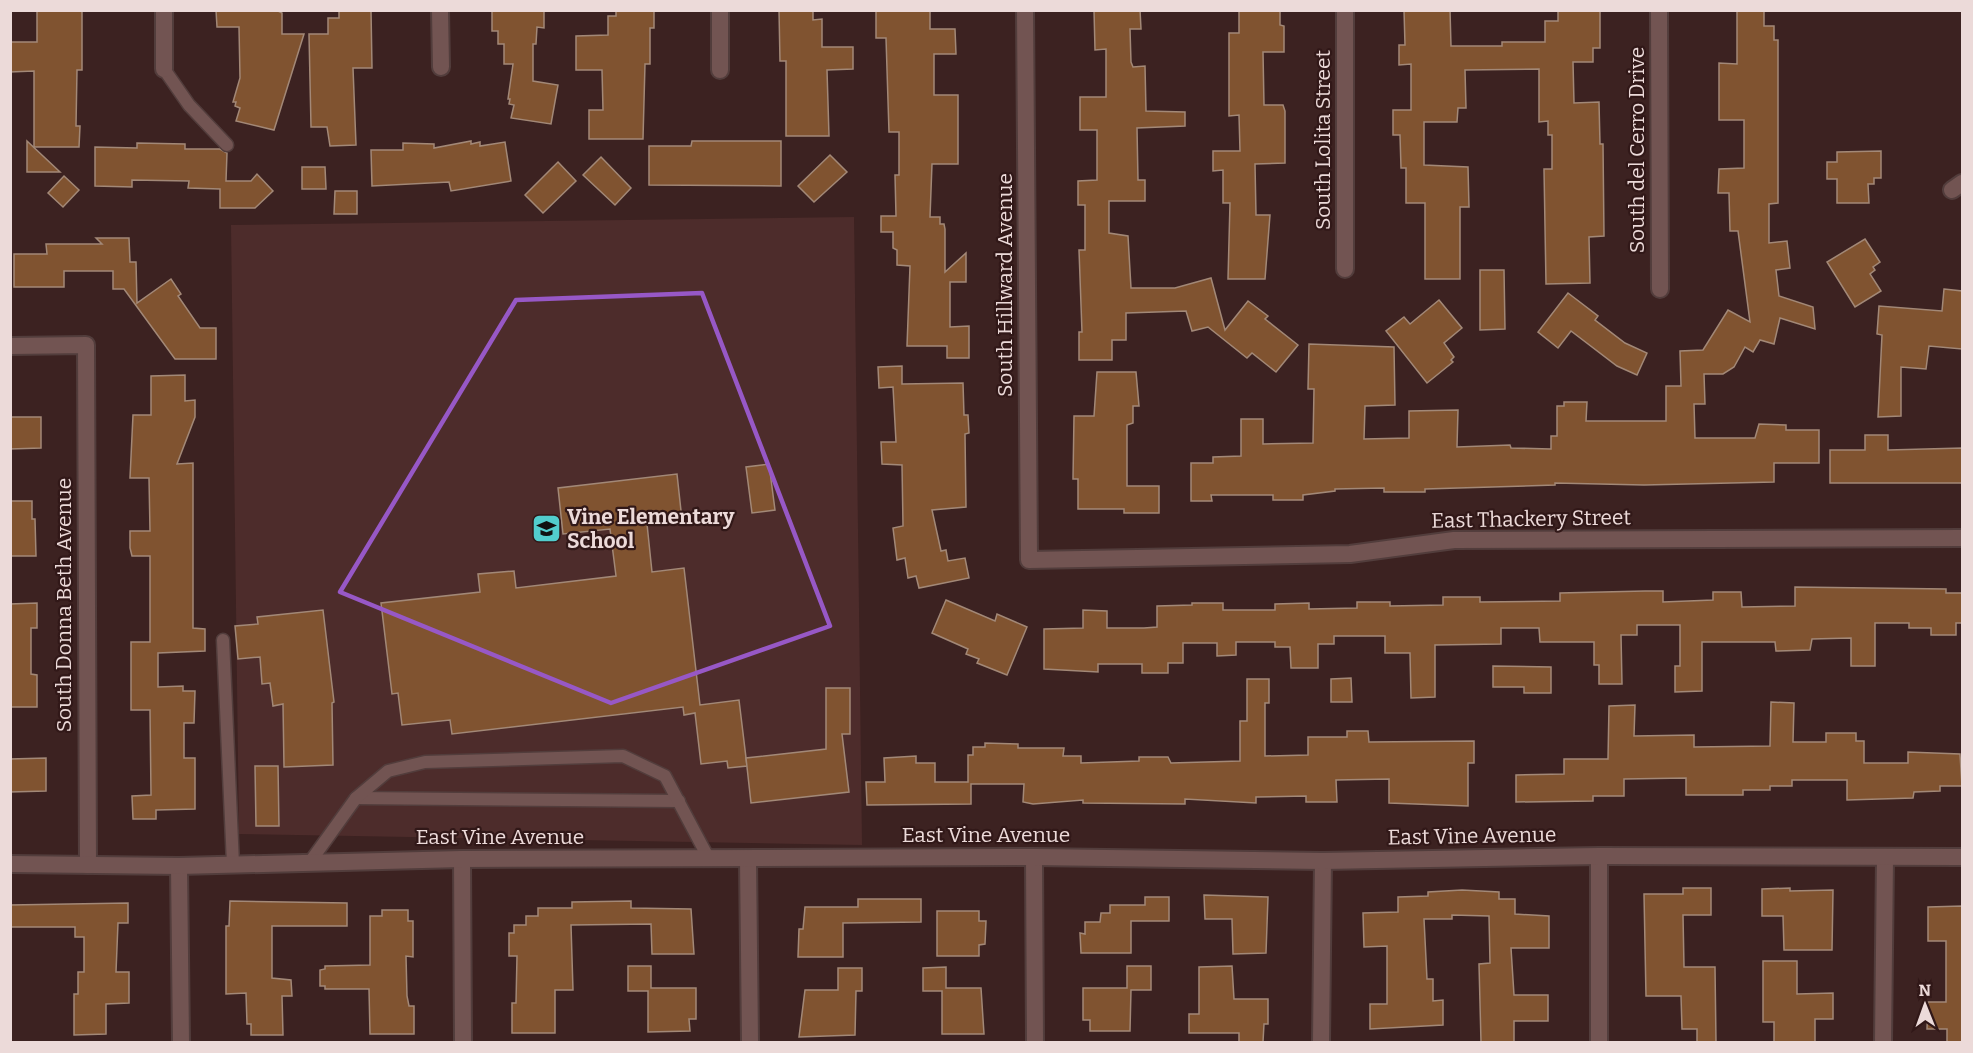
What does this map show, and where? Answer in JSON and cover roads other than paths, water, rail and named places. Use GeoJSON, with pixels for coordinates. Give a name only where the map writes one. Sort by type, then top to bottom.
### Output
{"type":"FeatureCollection","features":[{"type":"Feature","properties":{"kind":"street"},"geometry":{"type":"LineString","coordinates":[[164,10],[164,69]]}},
{"type":"Feature","properties":{"kind":"street"},"geometry":{"type":"LineString","coordinates":[[440,10],[441,67]]}},
{"type":"Feature","properties":{"kind":"street"},"geometry":{"type":"LineString","coordinates":[[720,10],[720,70]]}},
{"type":"Feature","properties":{"kind":"street","name":"South Hillward Avenue"},"geometry":{"type":"LineString","coordinates":[[1025,10],[1029,560]]}},
{"type":"Feature","properties":{"kind":"street","name":"South Lolita Street"},"geometry":{"type":"LineString","coordinates":[[1345,10],[1345,269]]}},
{"type":"Feature","properties":{"kind":"street","name":"South del Cerro Drive"},"geometry":{"type":"LineString","coordinates":[[1659,10],[1660,290]]}},
{"type":"Feature","properties":{"kind":"street","name":"South Donna Beth Avenue"},"geometry":{"type":"LineString","coordinates":[[10,346],[86,345],[88,865]]}},
{"type":"Feature","properties":{"kind":"street","name":"East Thackery Street"},"geometry":{"type":"LineString","coordinates":[[1029,560],[1350,554],[1454,540],[1962,538]]}},
{"type":"Feature","properties":{"kind":"street"},"geometry":{"type":"LineString","coordinates":[[1599,856],[1599,1042]]}},
{"type":"Feature","properties":{"kind":"street","name":"East Vine Avenue"},"geometry":{"type":"LineString","coordinates":[[10,864],[179,866],[462,859],[1034,857],[1323,861],[1599,856],[1962,857]]}},
{"type":"Feature","properties":{"kind":"street"},"geometry":{"type":"LineString","coordinates":[[1034,857],[1035,1042]]}},
{"type":"Feature","properties":{"kind":"street"},"geometry":{"type":"LineString","coordinates":[[1883,1042],[1885,858]]}},
{"type":"Feature","properties":{"kind":"street"},"geometry":{"type":"LineString","coordinates":[[462,859],[463,1042]]}},
{"type":"Feature","properties":{"kind":"street"},"geometry":{"type":"LineString","coordinates":[[748,859],[750,1042]]}},
{"type":"Feature","properties":{"kind":"street"},"geometry":{"type":"LineString","coordinates":[[1321,1042],[1323,861]]}},
{"type":"Feature","properties":{"kind":"street"},"geometry":{"type":"LineString","coordinates":[[179,866],[181,1042]]}},
{"type":"Feature","properties":{"kind":"lane"},"geometry":{"type":"LineString","coordinates":[[164,69],[189,105],[227,145]]}},
{"type":"Feature","properties":{"kind":"lane"},"geometry":{"type":"LineString","coordinates":[[223,640],[233,864]]}},
{"type":"Feature","properties":{"kind":"lane"},"geometry":{"type":"LineString","coordinates":[[310,862],[356,798],[388,771],[425,762],[623,756],[665,776],[709,859]]}},
{"type":"Feature","properties":{"kind":"lane"},"geometry":{"type":"LineString","coordinates":[[356,798],[679,801]]}},
{"type":"Feature","properties":{"kind":"place","name":"Vine Elementary School"},"geometry":{"type":"Point","coordinates":[546,529]}}]}
